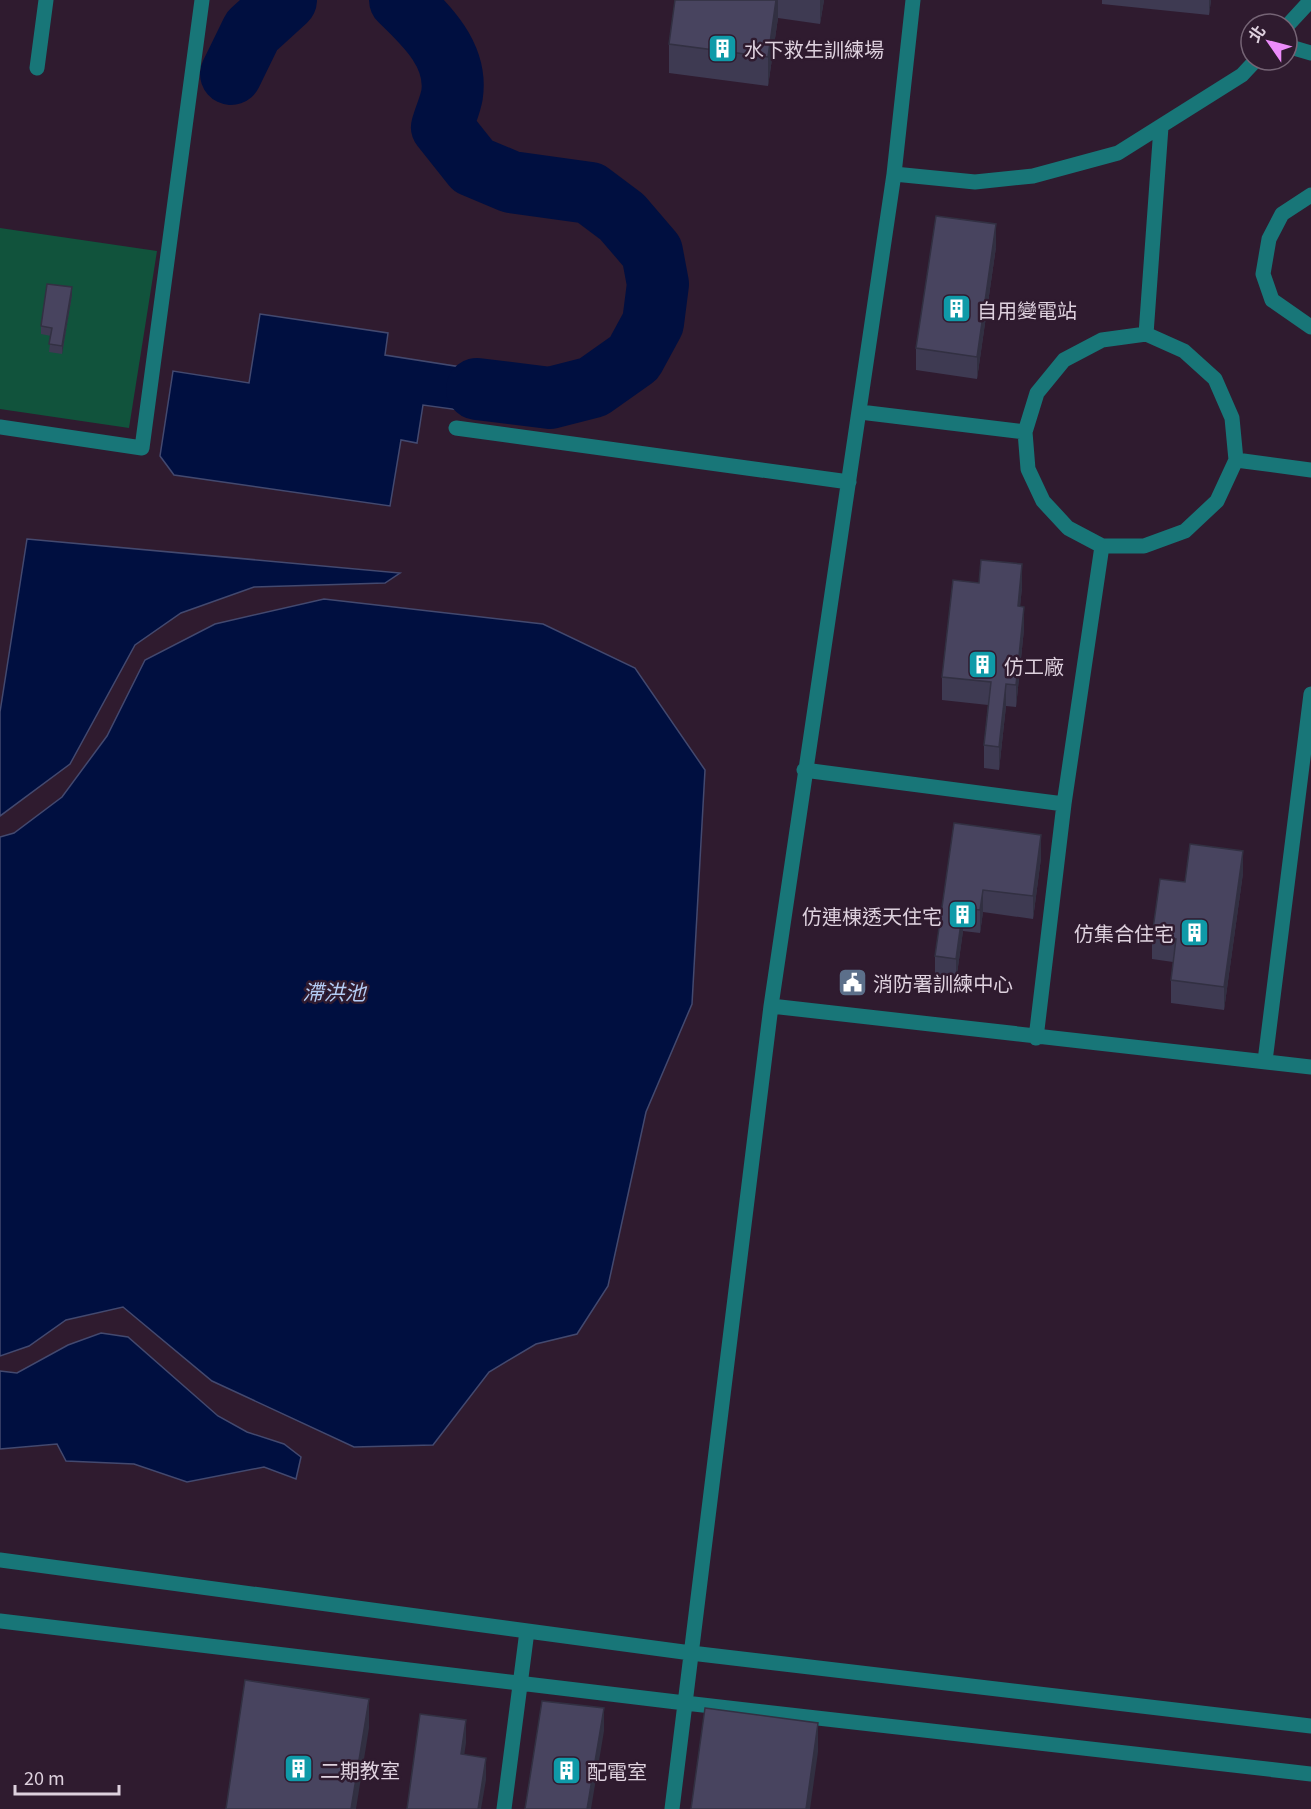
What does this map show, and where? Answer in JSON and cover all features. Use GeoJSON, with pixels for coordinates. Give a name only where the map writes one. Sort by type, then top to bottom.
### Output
{"type":"FeatureCollection","features":[{"type":"Feature","properties":{"kind":"street"},"geometry":{"type":"LineString","coordinates":[[37,68],[46,0]]}},
{"type":"Feature","properties":{"kind":"street"},"geometry":{"type":"LineString","coordinates":[[0,427],[142,448],[202,0]]}},
{"type":"Feature","properties":{"kind":"street"},"geometry":{"type":"LineString","coordinates":[[672,1809],[771,1006],[804,770],[860,412],[894,174],[913,0]]}},
{"type":"Feature","properties":{"kind":"street"},"geometry":{"type":"LineString","coordinates":[[1299,13],[1311,0]]}},
{"type":"Feature","properties":{"kind":"street"},"geometry":{"type":"LineString","coordinates":[[894,174],[975,182],[1033,176],[1118,153],[1245,72]]}},
{"type":"Feature","properties":{"kind":"street"},"geometry":{"type":"LineString","coordinates":[[1146,334],[1161,127]]}},
{"type":"Feature","properties":{"kind":"street"},"geometry":{"type":"LineString","coordinates":[[1311,195],[1282,214],[1269,239],[1263,273],[1272,300],[1311,327]]}},
{"type":"Feature","properties":{"kind":"street"},"geometry":{"type":"LineString","coordinates":[[1146,334],[1184,351],[1215,380],[1232,418],[1236,460],[1217,501],[1185,531],[1144,546],[1102,546],[1068,528],[1043,501],[1028,469],[1025,432],[1037,393],[1064,360],[1102,340],[1146,334]]}},
{"type":"Feature","properties":{"kind":"street"},"geometry":{"type":"LineString","coordinates":[[860,412],[1025,432]]}},
{"type":"Feature","properties":{"kind":"street"},"geometry":{"type":"LineString","coordinates":[[456,428],[849,482]]}},
{"type":"Feature","properties":{"kind":"street"},"geometry":{"type":"LineString","coordinates":[[1236,460],[1311,470]]}},
{"type":"Feature","properties":{"kind":"street"},"geometry":{"type":"LineString","coordinates":[[1036,1038],[1064,804],[1102,546]]}},
{"type":"Feature","properties":{"kind":"street"},"geometry":{"type":"LineString","coordinates":[[1264,1061],[1311,694]]}},
{"type":"Feature","properties":{"kind":"street"},"geometry":{"type":"LineString","coordinates":[[804,770],[1064,804]]}},
{"type":"Feature","properties":{"kind":"street"},"geometry":{"type":"LineString","coordinates":[[771,1006],[1036,1038],[1311,1067]]}},
{"type":"Feature","properties":{"kind":"street"},"geometry":{"type":"LineString","coordinates":[[0,1560],[691,1653],[1311,1726]]}},
{"type":"Feature","properties":{"kind":"street"},"geometry":{"type":"LineString","coordinates":[[0,1621],[685,1703],[1311,1774]]}},
{"type":"Feature","properties":{"kind":"street"},"geometry":{"type":"LineString","coordinates":[[504,1809],[527,1631]]}},
{"type":"Feature","properties":{"kind":"green space"},"geometry":{"type":"Polygon","coordinates":[[[0,228],[157,251],[129,428],[0,409],[0,228]]]}},
{"type":"Feature","properties":{"kind":"water"},"geometry":{"type":"Polygon","coordinates":[[[260,314],[388,333],[385,355],[480,370],[474,412],[423,405],[417,443],[401,440],[390,506],[174,475],[160,456],[173,371],[249,383],[260,314]]]}},
{"type":"Feature","properties":{"kind":"water"},"geometry":{"type":"Polygon","coordinates":[[[27,539],[400,573],[385,583],[254,587],[181,613],[135,645],[70,764],[0,816],[0,712],[27,539]]]}},
{"type":"Feature","properties":{"kind":"water","name":"滯洪池"},"geometry":{"type":"Polygon","coordinates":[[[324,599],[543,624],[635,668],[705,770],[692,1004],[646,1112],[608,1286],[577,1334],[536,1344],[489,1372],[433,1445],[354,1447],[212,1381],[123,1307],[66,1320],[29,1346],[0,1356],[0,837],[14,833],[62,797],[107,736],[145,660],[215,624],[324,599]]]}},
{"type":"Feature","properties":{"kind":"water"},"geometry":{"type":"Polygon","coordinates":[[[101,1333],[128,1337],[218,1416],[247,1432],[284,1444],[301,1457],[296,1479],[264,1467],[187,1482],[134,1464],[66,1461],[57,1444],[0,1449],[0,1371],[17,1373],[68,1345],[101,1333]]]}},
{"type":"Feature","properties":{"kind":"building"},"geometry":{"type":"Polygon","coordinates":[[[675,0],[776,0],[768,57],[669,44],[675,0]]]}},
{"type":"Feature","properties":{"kind":"building","name":"自用變電站"},"geometry":{"type":"Polygon","coordinates":[[[936,216],[996,224],[977,357],[916,348],[936,216]]]}},
{"type":"Feature","properties":{"kind":"building"},"geometry":{"type":"Polygon","coordinates":[[[47,284],[72,287],[62,346],[49,344],[52,328],[41,326],[47,284]]]}},
{"type":"Feature","properties":{"kind":"building","name":"仿工廠"},"geometry":{"type":"Polygon","coordinates":[[[981,560],[1022,564],[1018,606],[1024,607],[1016,685],[1006,684],[999,747],[984,745],[991,682],[942,677],[953,580],[979,583],[981,560]]]}},
{"type":"Feature","properties":{"kind":"building","name":"仿連棟透天住宅"},"geometry":{"type":"Polygon","coordinates":[[[954,823],[1041,835],[1033,896],[983,890],[980,910],[963,908],[956,959],[935,956],[954,823]]]}},
{"type":"Feature","properties":{"kind":"building","name":"仿集合住宅"},"geometry":{"type":"Polygon","coordinates":[[[1190,844],[1243,851],[1224,987],[1171,980],[1176,939],[1152,936],[1160,879],[1185,882],[1190,844]]]}},
{"type":"Feature","properties":{"kind":"building","name":"二期教室"},"geometry":{"type":"Polygon","coordinates":[[[245,1680],[369,1699],[351,1809],[226,1809],[245,1680]]]}},
{"type":"Feature","properties":{"kind":"building","name":"配電室"},"geometry":{"type":"Polygon","coordinates":[[[542,1701],[604,1708],[587,1809],[525,1809],[542,1701]]]}},
{"type":"Feature","properties":{"kind":"building"},"geometry":{"type":"Polygon","coordinates":[[[705,1708],[818,1723],[806,1809],[691,1809],[705,1708]]]}},
{"type":"Feature","properties":{"kind":"building"},"geometry":{"type":"Polygon","coordinates":[[[420,1714],[466,1720],[461,1754],[486,1758],[478,1809],[407,1809],[420,1714]]]}},
{"type":"Feature","properties":{"kind":"waterway"},"geometry":{"type":"LineString","coordinates":[[231,74],[252,31],[286,0]]}},
{"type":"Feature","properties":{"kind":"waterway"},"geometry":{"type":"LineString","coordinates":[[400,0],[429,30],[445,54],[453,80],[452,95],[442,127],[473,166],[511,182],[590,193],[622,217],[652,252],[658,284],[653,323],[634,358],[593,387],[550,398],[477,389]]}},
{"type":"Feature","properties":{"kind":"place","name":"水下救生訓練場"},"geometry":{"type":"Point","coordinates":[723,48]}},
{"type":"Feature","properties":{"kind":"place","name":"自用變電站"},"geometry":{"type":"Point","coordinates":[956,309]}},
{"type":"Feature","properties":{"kind":"place","name":"仿工廠"},"geometry":{"type":"Point","coordinates":[983,665]}},
{"type":"Feature","properties":{"kind":"place","name":"仿連棟透天住宅"},"geometry":{"type":"Point","coordinates":[963,915]}},
{"type":"Feature","properties":{"kind":"place","name":"仿集合住宅"},"geometry":{"type":"Point","coordinates":[1195,932]}},
{"type":"Feature","properties":{"kind":"place","name":"消防署訓練中心"},"geometry":{"type":"Point","coordinates":[852,982]}},
{"type":"Feature","properties":{"kind":"place","name":"二期教室"},"geometry":{"type":"Point","coordinates":[299,1769]}},
{"type":"Feature","properties":{"kind":"place","name":"配電室"},"geometry":{"type":"Point","coordinates":[566,1770]}}]}
